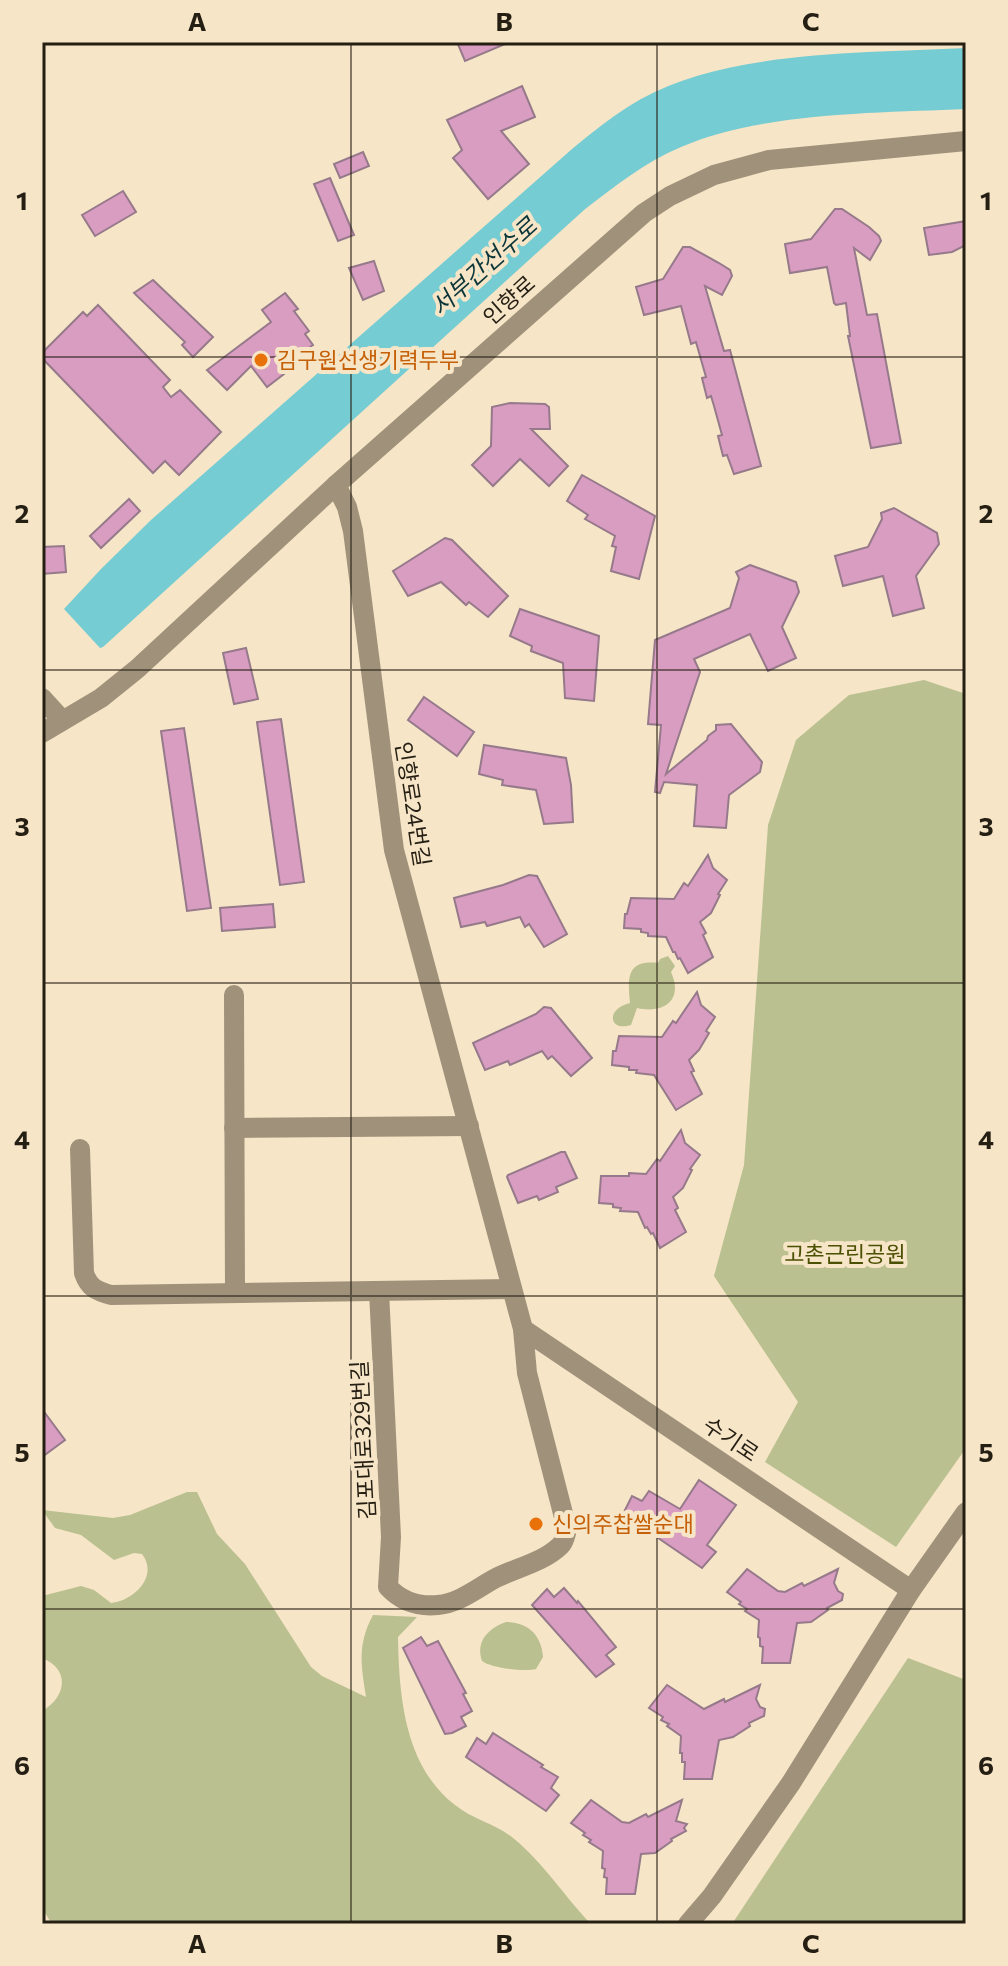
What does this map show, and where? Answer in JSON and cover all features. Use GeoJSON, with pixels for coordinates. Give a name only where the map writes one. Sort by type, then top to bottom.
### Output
{"type":"FeatureCollection","features":[{"type":"Feature","properties":{"kind":"street","name":"인향로"},"geometry":{"type":"LineString","coordinates":[[42,733],[101,698],[137,669],[336,485],[615,237],[670,196],[714,175],[769,160],[966,141]]}},
{"type":"Feature","properties":{"kind":"street","name":"인향로24번길"},"geometry":{"type":"LineString","coordinates":[[336,485],[347,507],[353,531],[394,850],[523,1329],[527,1373],[567,1529],[558,1547],[542,1558],[494,1579],[456,1601],[438,1605],[409,1602],[388,1587]]}},
{"type":"Feature","properties":{"kind":"street"},"geometry":{"type":"LineString","coordinates":[[42,698],[62,720]]}},
{"type":"Feature","properties":{"kind":"street"},"geometry":{"type":"LineString","coordinates":[[234,995],[235,1293]]}},
{"type":"Feature","properties":{"kind":"street"},"geometry":{"type":"LineString","coordinates":[[234,1128],[469,1126]]}},
{"type":"Feature","properties":{"kind":"street"},"geometry":{"type":"LineString","coordinates":[[80,1149],[84,1273],[88,1283],[97,1291],[111,1295],[512,1289]]}},
{"type":"Feature","properties":{"kind":"street","name":"김포대로329번길"},"geometry":{"type":"LineString","coordinates":[[379,1291],[391,1537],[388,1587]]}},
{"type":"Feature","properties":{"kind":"street","name":"수기로"},"geometry":{"type":"LineString","coordinates":[[523,1329],[911,1590]]}},
{"type":"Feature","properties":{"kind":"street"},"geometry":{"type":"LineString","coordinates":[[688,1924],[712,1896],[791,1783],[911,1590],[966,1512]]}},
{"type":"Feature","properties":{"kind":"green space","name":"고촌근린공원"},"geometry":{"type":"Polygon","coordinates":[[[924,680],[966,694],[966,1448],[896,1547],[765,1462],[798,1402],[714,1276],[744,1165],[768,825],[796,740],[849,695],[924,680]]]}},
{"type":"Feature","properties":{"kind":"green space"},"geometry":{"type":"Polygon","coordinates":[[[668,956],[675,966],[671,972],[675,991],[669,1003],[655,1009],[637,1008],[631,1025],[614,1023],[617,1010],[630,1003],[629,980],[634,968],[639,964],[658,963],[668,956]]]}},
{"type":"Feature","properties":{"kind":"green space"},"geometry":{"type":"Polygon","coordinates":[[[187,1492],[197,1492],[217,1534],[245,1564],[311,1667],[322,1676],[366,1697],[362,1646],[373,1615],[417,1617],[398,1637],[400,1682],[408,1728],[425,1770],[438,1789],[455,1805],[506,1833],[524,1847],[591,1924],[52,1924],[42,1908],[42,1711],[56,1699],[62,1684],[58,1669],[42,1658],[42,1596],[81,1586],[94,1590],[111,1603],[120,1601],[142,1586],[148,1571],[142,1554],[134,1553],[114,1560],[81,1535],[55,1528],[42,1510],[113,1518],[130,1515],[187,1492]]]}},
{"type":"Feature","properties":{"kind":"green space"},"geometry":{"type":"Polygon","coordinates":[[[506,1622],[527,1628],[540,1642],[543,1657],[536,1669],[508,1669],[482,1661],[480,1647],[485,1636],[506,1622]]]}},
{"type":"Feature","properties":{"kind":"green space"},"geometry":{"type":"Polygon","coordinates":[[[908,1658],[966,1680],[966,1924],[732,1924],[908,1658]]]}},
{"type":"Feature","properties":{"kind":"water","name":"서부간선수로"},"geometry":{"type":"Polygon","coordinates":[[[966,48],[966,109],[821,116],[747,127],[681,147],[643,167],[584,210],[103,647],[100,648],[64,609],[151,520],[572,149],[632,104],[676,83],[756,63],[843,53],[966,48]]]}},
{"type":"Feature","properties":{"kind":"building"},"geometry":{"type":"Polygon","coordinates":[[[457,42],[510,42],[465,61],[457,42]]]}},
{"type":"Feature","properties":{"kind":"building"},"geometry":{"type":"Polygon","coordinates":[[[522,86],[535,117],[501,131],[529,164],[488,199],[453,158],[462,150],[447,120],[522,86]]]}},
{"type":"Feature","properties":{"kind":"building"},"geometry":{"type":"Polygon","coordinates":[[[363,152],[369,166],[340,178],[334,164],[363,152]]]}},
{"type":"Feature","properties":{"kind":"building"},"geometry":{"type":"Polygon","coordinates":[[[330,178],[354,235],[338,241],[314,184],[330,178]]]}},
{"type":"Feature","properties":{"kind":"building"},"geometry":{"type":"Polygon","coordinates":[[[123,191],[136,212],[95,236],[82,215],[123,191]]]}},
{"type":"Feature","properties":{"kind":"building"},"geometry":{"type":"Polygon","coordinates":[[[835,209],[842,209],[869,227],[881,241],[870,260],[854,248],[867,315],[877,314],[901,443],[871,448],[848,336],[846,303],[834,303],[827,267],[790,273],[785,244],[811,239],[835,209]]]}},
{"type":"Feature","properties":{"kind":"building"},"geometry":{"type":"Polygon","coordinates":[[[966,221],[966,245],[952,252],[929,255],[924,228],[966,221]]]}},
{"type":"Feature","properties":{"kind":"building"},"geometry":{"type":"Polygon","coordinates":[[[683,247],[690,247],[719,263],[730,270],[732,276],[722,295],[705,286],[724,351],[730,350],[761,466],[734,474],[727,455],[723,456],[718,436],[722,435],[711,396],[707,398],[702,378],[706,377],[696,342],[691,344],[681,306],[644,315],[636,287],[663,279],[683,247]]]}},
{"type":"Feature","properties":{"kind":"building"},"geometry":{"type":"Polygon","coordinates":[[[374,261],[384,291],[363,300],[349,268],[374,261]]]}},
{"type":"Feature","properties":{"kind":"building"},"geometry":{"type":"Polygon","coordinates":[[[153,280],[213,337],[193,357],[182,345],[185,342],[134,293],[153,280]]]}},
{"type":"Feature","properties":{"kind":"building"},"geometry":{"type":"Polygon","coordinates":[[[285,293],[298,309],[294,311],[309,331],[305,334],[313,345],[280,368],[284,374],[267,387],[251,366],[227,390],[207,370],[271,322],[262,310],[285,293]]]}},
{"type":"Feature","properties":{"kind":"building"},"geometry":{"type":"Polygon","coordinates":[[[98,305],[170,380],[163,387],[171,397],[180,390],[221,432],[179,475],[165,461],[153,473],[42,358],[42,353],[83,312],[87,316],[98,305]]]}},
{"type":"Feature","properties":{"kind":"building"},"geometry":{"type":"Polygon","coordinates":[[[510,403],[545,404],[549,407],[550,429],[531,429],[568,466],[549,486],[520,459],[493,486],[472,465],[491,446],[492,407],[510,403]]]}},
{"type":"Feature","properties":{"kind":"building"},"geometry":{"type":"Polygon","coordinates":[[[582,475],[655,516],[639,579],[611,571],[615,536],[585,519],[588,515],[567,501],[582,475]]]}},
{"type":"Feature","properties":{"kind":"building"},"geometry":{"type":"Polygon","coordinates":[[[129,499],[140,511],[101,548],[90,536],[129,499]]]}},
{"type":"Feature","properties":{"kind":"building"},"geometry":{"type":"Polygon","coordinates":[[[894,508],[937,533],[939,544],[916,576],[924,608],[893,616],[883,576],[843,586],[835,556],[868,547],[882,519],[881,513],[894,508]]]}},
{"type":"Feature","properties":{"kind":"building"},"geometry":{"type":"Polygon","coordinates":[[[445,538],[452,540],[508,596],[488,617],[469,602],[466,605],[441,582],[408,596],[393,571],[445,538]]]}},
{"type":"Feature","properties":{"kind":"building"},"geometry":{"type":"Polygon","coordinates":[[[64,546],[66,572],[42,574],[42,547],[64,546]]]}},
{"type":"Feature","properties":{"kind":"building"},"geometry":{"type":"Polygon","coordinates":[[[750,565],[796,582],[799,592],[782,627],[796,658],[768,671],[750,634],[694,659],[700,672],[666,774],[707,740],[716,730],[716,725],[731,724],[762,762],[760,772],[729,795],[726,828],[694,826],[697,785],[664,782],[660,793],[655,792],[661,725],[648,724],[655,640],[730,608],[739,578],[736,572],[750,565]]]}},
{"type":"Feature","properties":{"kind":"building"},"geometry":{"type":"Polygon","coordinates":[[[520,609],[599,636],[594,701],[565,698],[563,663],[531,651],[532,646],[510,636],[520,609]]]}},
{"type":"Feature","properties":{"kind":"building"},"geometry":{"type":"Polygon","coordinates":[[[246,648],[258,699],[234,704],[223,653],[246,648]]]}},
{"type":"Feature","properties":{"kind":"building"},"geometry":{"type":"Polygon","coordinates":[[[424,697],[474,732],[457,756],[408,720],[424,697]]]}},
{"type":"Feature","properties":{"kind":"building"},"geometry":{"type":"Polygon","coordinates":[[[281,719],[304,882],[280,885],[257,722],[281,719]]]}},
{"type":"Feature","properties":{"kind":"building"},"geometry":{"type":"Polygon","coordinates":[[[184,728],[211,908],[187,911],[161,731],[184,728]]]}},
{"type":"Feature","properties":{"kind":"building"},"geometry":{"type":"Polygon","coordinates":[[[484,745],[566,758],[573,822],[544,824],[536,790],[502,785],[503,780],[479,774],[484,745]]]}},
{"type":"Feature","properties":{"kind":"building"},"geometry":{"type":"Polygon","coordinates":[[[708,855],[713,868],[727,880],[711,913],[700,922],[713,957],[688,973],[666,937],[648,936],[641,929],[624,928],[625,914],[631,898],[674,899],[684,883],[688,886],[708,855]]]}},
{"type":"Feature","properties":{"kind":"building"},"geometry":{"type":"Polygon","coordinates":[[[529,875],[537,876],[567,934],[544,947],[529,924],[525,927],[520,917],[487,926],[485,922],[461,927],[454,898],[529,875]]]}},
{"type":"Feature","properties":{"kind":"building"},"geometry":{"type":"Polygon","coordinates":[[[273,904],[275,927],[222,931],[220,908],[273,904]]]}},
{"type":"Feature","properties":{"kind":"building"},"geometry":{"type":"Polygon","coordinates":[[[697,992],[701,1005],[715,1017],[699,1050],[689,1060],[694,1071],[691,1072],[702,1094],[676,1110],[654,1075],[612,1065],[613,1051],[616,1051],[619,1036],[662,1037],[673,1021],[676,1023],[697,992]]]}},
{"type":"Feature","properties":{"kind":"building"},"geometry":{"type":"Polygon","coordinates":[[[544,1007],[551,1008],[592,1058],[571,1076],[552,1056],[548,1059],[542,1051],[510,1065],[508,1061],[485,1070],[473,1043],[536,1014],[544,1007]]]}},
{"type":"Feature","properties":{"kind":"building"},"geometry":{"type":"Polygon","coordinates":[[[681,1130],[685,1143],[700,1155],[690,1169],[683,1188],[673,1197],[678,1208],[675,1210],[686,1232],[660,1248],[638,1212],[620,1211],[621,1208],[613,1207],[613,1204],[599,1203],[601,1176],[646,1174],[657,1159],[660,1161],[681,1130]]]}},
{"type":"Feature","properties":{"kind":"building"},"geometry":{"type":"Polygon","coordinates":[[[565,1152],[577,1178],[556,1187],[558,1192],[539,1200],[537,1196],[518,1203],[508,1175],[565,1152]]]}},
{"type":"Feature","properties":{"kind":"building"},"geometry":{"type":"Polygon","coordinates":[[[42,1409],[65,1440],[42,1457],[42,1409]]]}},
{"type":"Feature","properties":{"kind":"building"},"geometry":{"type":"Polygon","coordinates":[[[699,1480],[736,1505],[707,1545],[716,1552],[702,1568],[623,1514],[632,1496],[642,1501],[649,1491],[680,1509],[699,1480]]]}},
{"type":"Feature","properties":{"kind":"building"},"geometry":{"type":"Polygon","coordinates":[[[747,1569],[778,1591],[785,1592],[838,1569],[834,1583],[843,1594],[842,1600],[811,1622],[797,1623],[790,1663],[762,1663],[759,1620],[745,1611],[747,1609],[739,1604],[741,1602],[727,1592],[747,1569]]]}},
{"type":"Feature","properties":{"kind":"building"},"geometry":{"type":"Polygon","coordinates":[[[564,1588],[616,1647],[606,1655],[614,1664],[596,1677],[532,1605],[547,1589],[554,1597],[564,1588]]]}},
{"type":"Feature","properties":{"kind":"building"},"geometry":{"type":"Polygon","coordinates":[[[421,1637],[427,1646],[438,1641],[466,1693],[463,1694],[472,1711],[461,1717],[466,1726],[452,1733],[445,1734],[403,1648],[421,1637]]]}},
{"type":"Feature","properties":{"kind":"building"},"geometry":{"type":"Polygon","coordinates":[[[667,1685],[704,1709],[760,1685],[756,1699],[765,1709],[764,1716],[749,1723],[750,1726],[733,1737],[719,1740],[712,1779],[684,1779],[681,1736],[661,1720],[663,1717],[649,1708],[667,1685]]]}},
{"type":"Feature","properties":{"kind":"building"},"geometry":{"type":"Polygon","coordinates":[[[493,1733],[558,1777],[551,1788],[559,1795],[546,1811],[466,1757],[477,1738],[486,1744],[493,1733]]]}},
{"type":"Feature","properties":{"kind":"building"},"geometry":{"type":"Polygon","coordinates":[[[591,1800],[622,1822],[629,1823],[682,1800],[676,1821],[687,1824],[684,1828],[686,1831],[655,1853],[641,1854],[635,1894],[606,1894],[603,1851],[589,1842],[591,1840],[583,1835],[585,1833],[571,1823],[591,1800]]]}},
{"type":"Feature","properties":{"kind":"place","name":"김구원선생기력두부"},"geometry":{"type":"Point","coordinates":[261,360]}},
{"type":"Feature","properties":{"kind":"place","name":"신의주찹쌀순대"},"geometry":{"type":"Point","coordinates":[536,1524]}}]}
